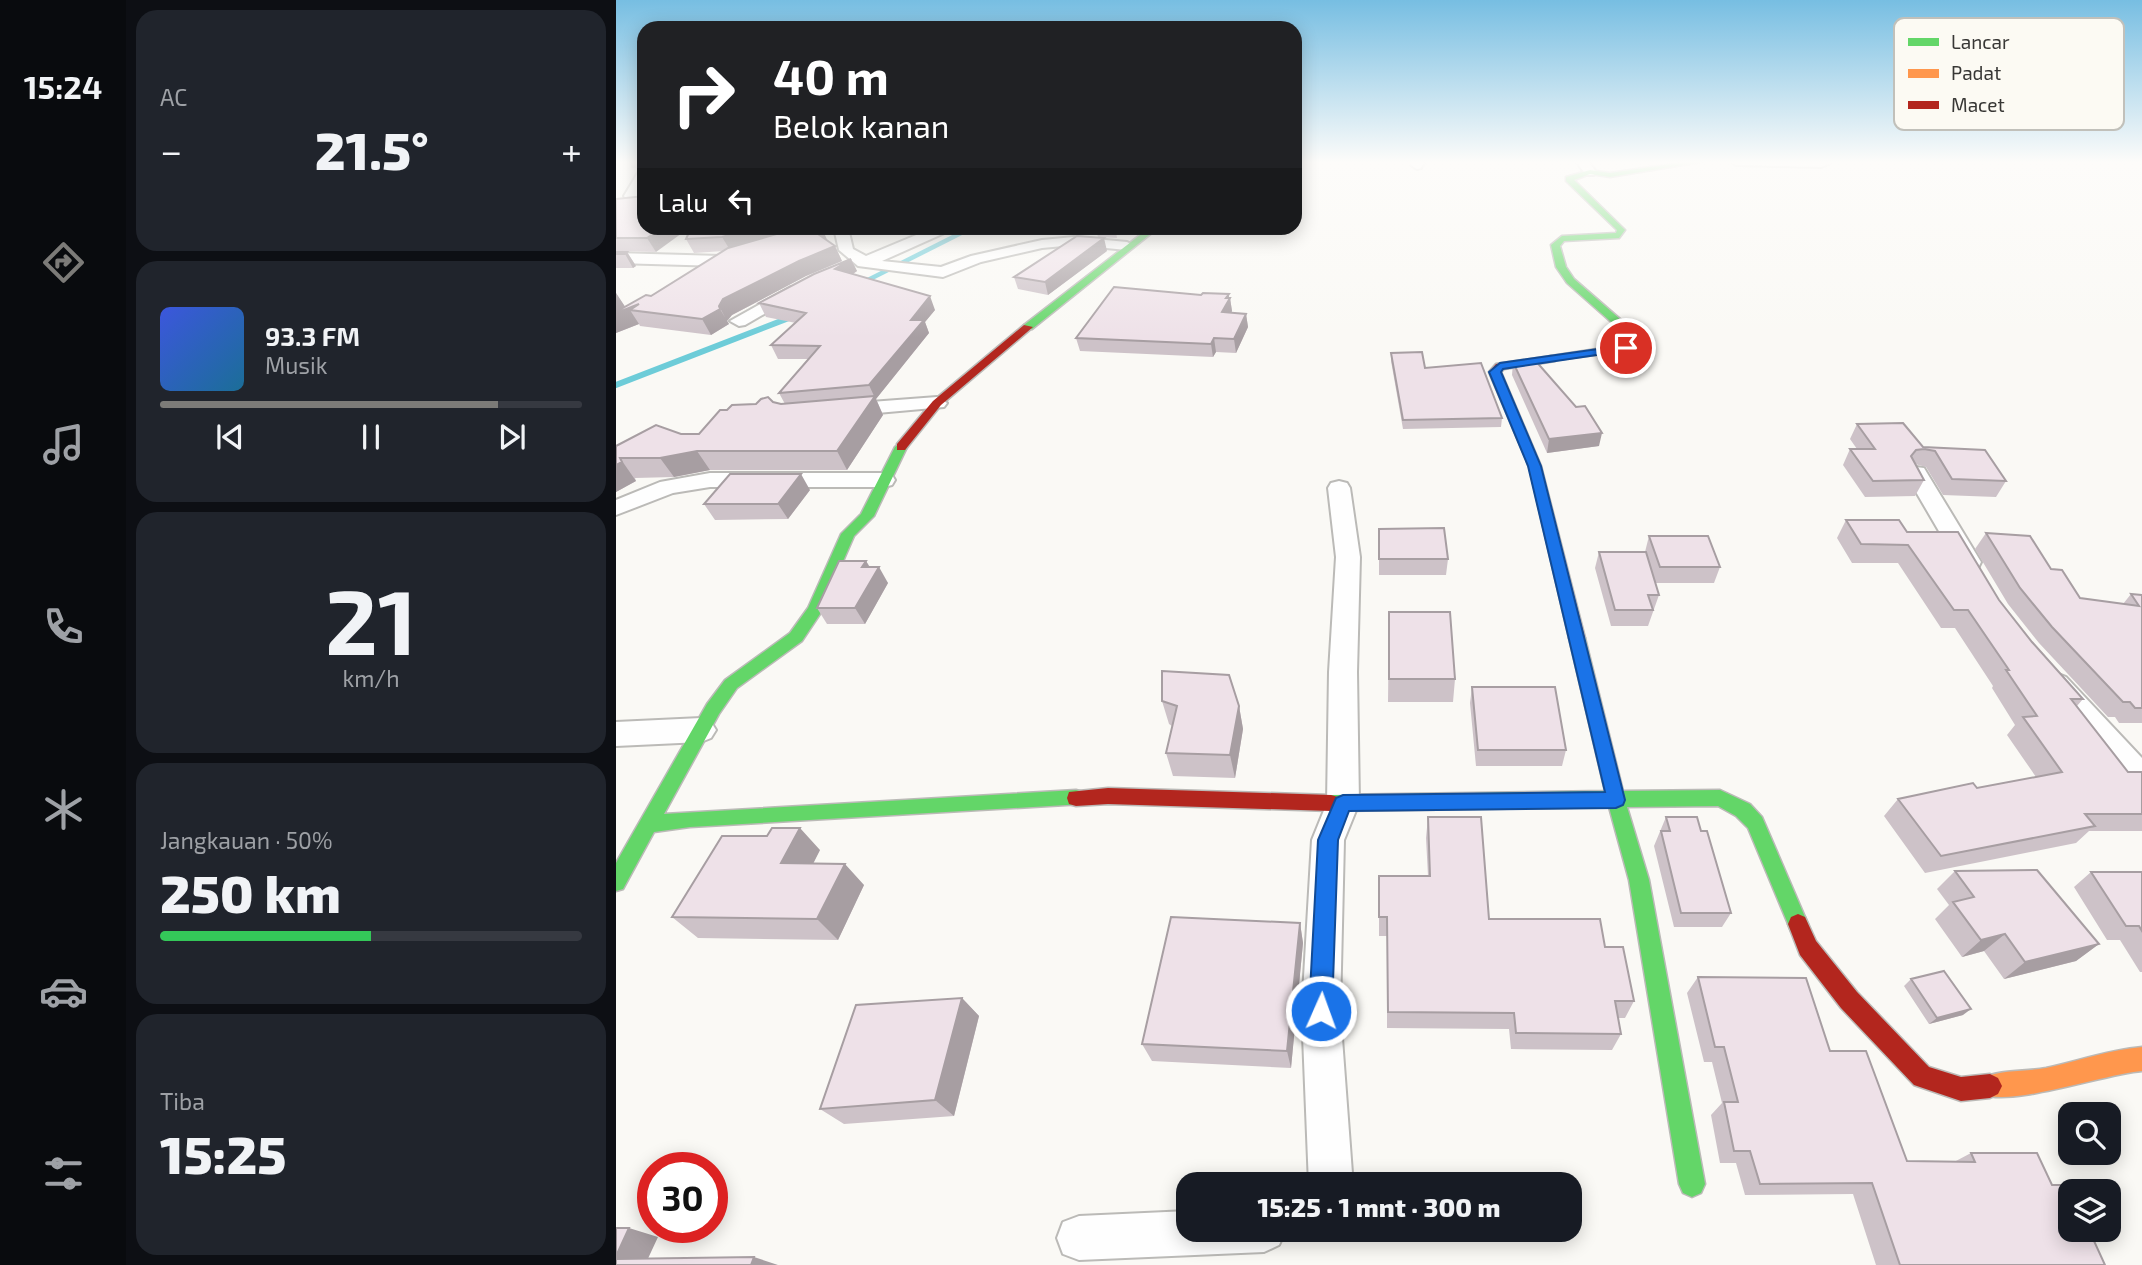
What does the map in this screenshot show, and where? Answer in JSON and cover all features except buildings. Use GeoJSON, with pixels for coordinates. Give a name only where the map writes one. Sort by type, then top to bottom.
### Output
{"type":"FeatureCollection","features":[{"type":"Feature","properties":{"kind":"street"},"geometry":{"type":"LineString","coordinates":[[1611,220],[1621,230],[1619,235],[1574,236],[1562,239],[1555,245],[1561,267],[1570,281],[1632,335],[1632,343],[1626,348],[1500,366],[1495,372],[1535,466],[1616,800],[1639,880],[1692,1184]]}},
{"type":"Feature","properties":{"kind":"street"},"geometry":{"type":"LineString","coordinates":[[838,235],[853,257],[873,263],[941,272],[976,259],[1056,242],[1127,246]]}},
{"type":"Feature","properties":{"kind":"street"},"geometry":{"type":"LineString","coordinates":[[845,269],[873,263],[930,235]]}},
{"type":"Feature","properties":{"kind":"street"},"geometry":{"type":"LineString","coordinates":[[616,883],[701,730],[731,684],[796,637],[815,610],[848,534],[867,516],[903,442],[937,403],[1144,235]]}},
{"type":"Feature","properties":{"kind":"street"},"geometry":{"type":"LineString","coordinates":[[699,275],[739,253]]}},
{"type":"Feature","properties":{"kind":"street"},"geometry":{"type":"LineString","coordinates":[[616,258],[721,261]]}},
{"type":"Feature","properties":{"kind":"street"},"geometry":{"type":"LineString","coordinates":[[739,321],[803,286]]}},
{"type":"Feature","properties":{"kind":"street"},"geometry":{"type":"LineString","coordinates":[[831,411],[937,403]]}},
{"type":"Feature","properties":{"kind":"street"},"geometry":{"type":"LineString","coordinates":[[1916,473],[1984,589]]}},
{"type":"Feature","properties":{"kind":"street"},"geometry":{"type":"LineString","coordinates":[[616,509],[668,487],[710,480],[884,480]]}},
{"type":"Feature","properties":{"kind":"street"},"geometry":{"type":"LineString","coordinates":[[1331,1172],[1321,1011],[1328,840],[1343,803],[1343,672],[1348,557],[1339,488]]}},
{"type":"Feature","properties":{"kind":"street"},"geometry":{"type":"LineString","coordinates":[[2037,662],[2142,779]]}},
{"type":"Feature","properties":{"kind":"street"},"geometry":{"type":"LineString","coordinates":[[616,734],[701,730]]}},
{"type":"Feature","properties":{"kind":"street"},"geometry":{"type":"LineString","coordinates":[[649,824],[690,819],[978,801],[1108,796],[1343,803],[1720,798],[1743,810],[1755,823],[1808,948],[1849,1000],[1922,1077],[1961,1089],[2044,1080],[2119,1061],[2142,1059]]}},
{"type":"Feature","properties":{"kind":"street"},"geometry":{"type":"LineString","coordinates":[[1079,1238],[1176,1234]]}},
{"type":"Feature","properties":{"kind":"waterway"},"geometry":{"type":"LineString","coordinates":[[860,284],[957,235]]}},
{"type":"Feature","properties":{"kind":"waterway"},"geometry":{"type":"LineString","coordinates":[[616,385],[794,316]]}},
{"type":"Feature","properties":{"kind":"traffic: fast"},"geometry":{"type":"LineString","coordinates":[[1551,359],[1626,348],[1632,343],[1632,335],[1570,281],[1561,267],[1555,245],[1562,239],[1619,235],[1621,230],[1611,220]]}},
{"type":"Feature","properties":{"kind":"traffic: fast"},"geometry":{"type":"LineString","coordinates":[[1028,327],[1145,235]]}},
{"type":"Feature","properties":{"kind":"traffic: fast"},"geometry":{"type":"LineString","coordinates":[[616,882],[713,709],[731,684],[796,637],[815,610],[848,534],[867,516],[901,447]]}},
{"type":"Feature","properties":{"kind":"traffic: fast"},"geometry":{"type":"LineString","coordinates":[[1577,638],[1616,800],[1639,880],[1692,1184]]}},
{"type":"Feature","properties":{"kind":"traffic: fast"},"geometry":{"type":"LineString","coordinates":[[649,824],[690,819],[1076,798]]}},
{"type":"Feature","properties":{"kind":"traffic: fast"},"geometry":{"type":"LineString","coordinates":[[1331,803],[1720,798],[1743,810],[1755,823],[1798,924]]}},
{"type":"Feature","properties":{"kind":"traffic: slow"},"geometry":{"type":"LineString","coordinates":[[1990,1086],[2044,1080],[2119,1061],[2142,1059]]}},
{"type":"Feature","properties":{"kind":"traffic: jam"},"geometry":{"type":"LineString","coordinates":[[901,447],[937,403],[1028,327]]}},
{"type":"Feature","properties":{"kind":"traffic: jam"},"geometry":{"type":"LineString","coordinates":[[1551,359],[1500,366],[1495,372],[1535,466],[1577,638]]}},
{"type":"Feature","properties":{"kind":"traffic: jam"},"geometry":{"type":"LineString","coordinates":[[1076,798],[1108,796],[1331,803]]}},
{"type":"Feature","properties":{"kind":"traffic: jam"},"geometry":{"type":"LineString","coordinates":[[1798,924],[1808,948],[1849,1000],[1922,1077],[1961,1089],[1990,1086]]}},
{"type":"Feature","properties":{"kind":"route"},"geometry":{"type":"LineString","coordinates":[[1321,1011],[1328,840],[1343,803],[1616,800],[1535,466],[1495,372],[1500,366],[1626,348]]}}]}
